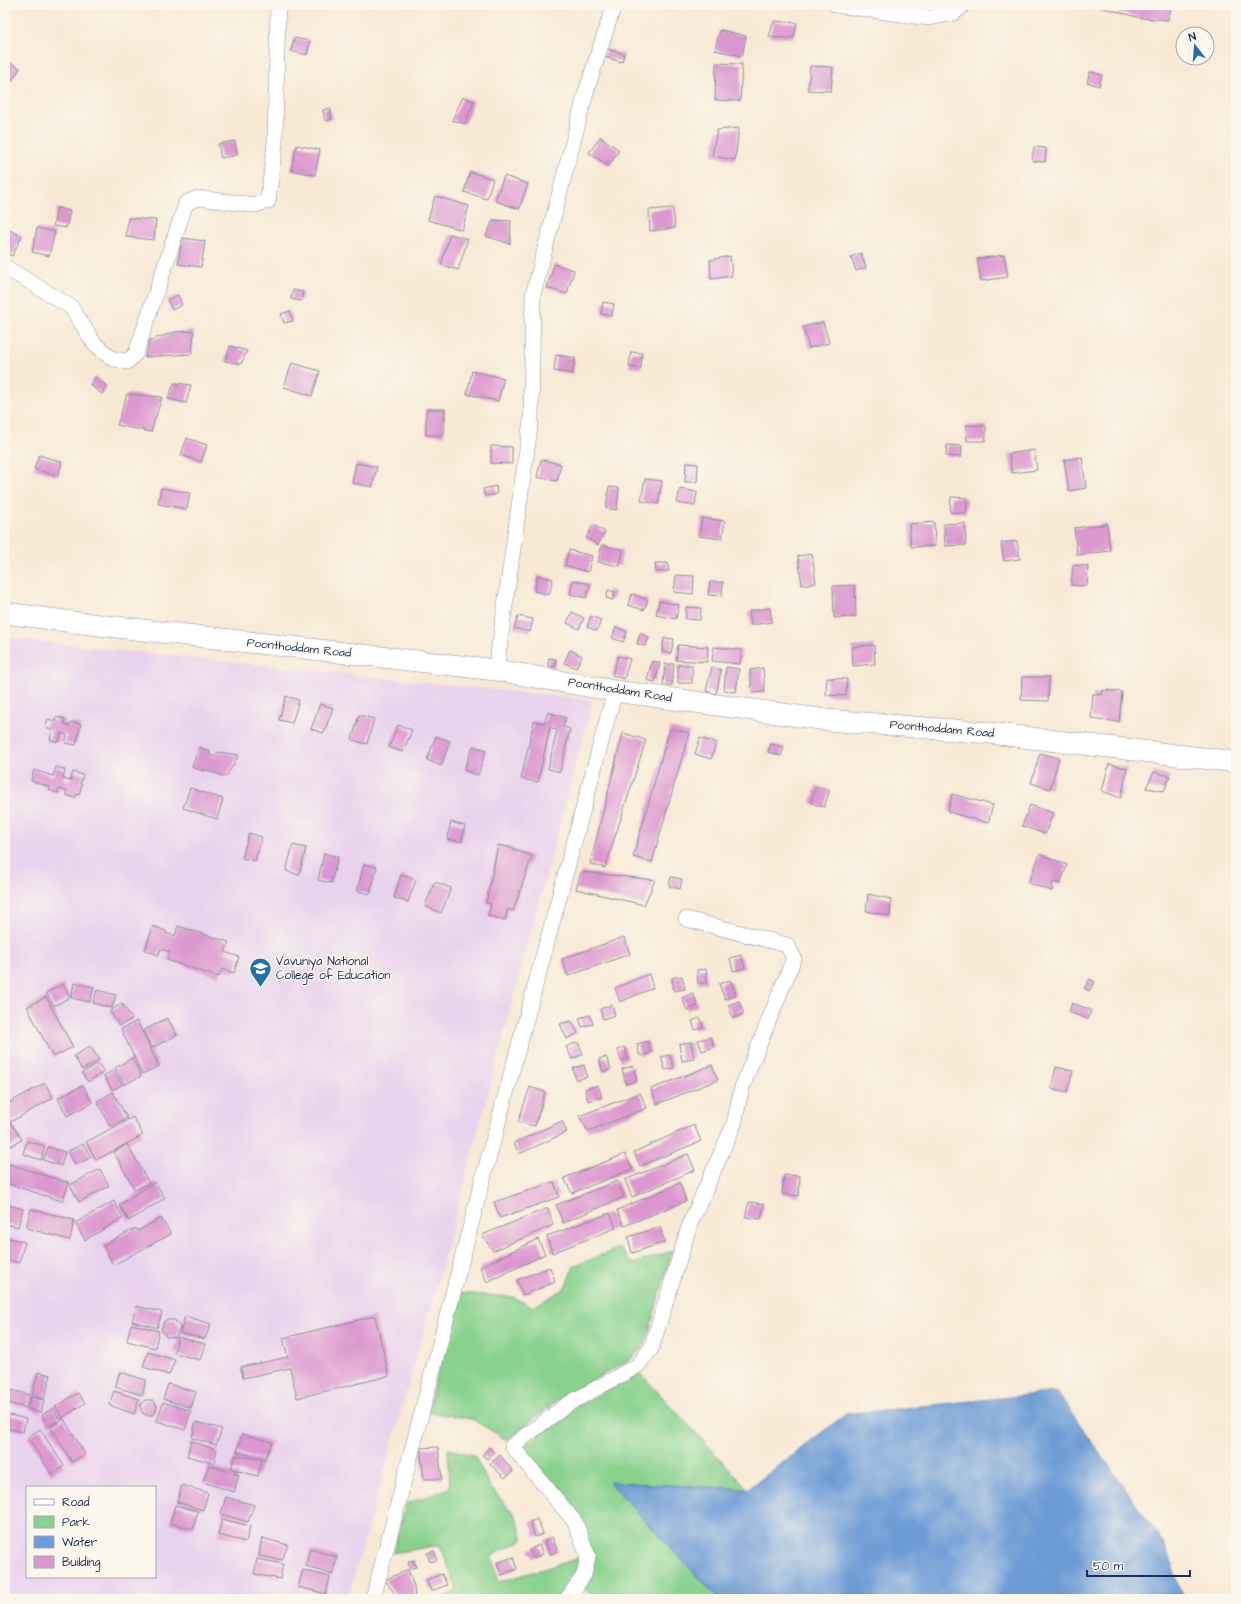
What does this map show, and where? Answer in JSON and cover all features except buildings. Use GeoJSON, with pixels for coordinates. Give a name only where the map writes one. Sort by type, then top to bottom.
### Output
{"type":"FeatureCollection","features":[{"type":"Feature","properties":{"kind":"street"},"geometry":{"type":"LineString","coordinates":[[5,267],[72,307],[94,343],[111,358],[127,362],[136,353],[186,203],[198,198],[255,205],[268,201],[275,143],[278,5]]}},
{"type":"Feature","properties":{"kind":"street"},"geometry":{"type":"LineString","coordinates":[[496,670],[531,420],[534,295],[586,92],[614,5]]}},
{"type":"Feature","properties":{"kind":"street"},"geometry":{"type":"LineString","coordinates":[[836,5],[929,18],[954,13],[963,5]]}},
{"type":"Feature","properties":{"kind":"street","name":"Poonthoddam Road"},"geometry":{"type":"LineString","coordinates":[[5,613],[496,670],[615,691],[827,720],[989,733],[1236,762]]}},
{"type":"Feature","properties":{"kind":"street"},"geometry":{"type":"LineString","coordinates":[[373,1599],[482,1182],[615,691]]}},
{"type":"Feature","properties":{"kind":"street"},"geometry":{"type":"LineString","coordinates":[[567,1599],[584,1575],[588,1556],[575,1522],[512,1446],[568,1404],[637,1366],[651,1349],[690,1224],[734,1124],[742,1087],[794,958],[787,945],[686,919]]}},
{"type":"Feature","properties":{"kind":"shaded area","name":"Vavuniya National College of Education"},"geometry":{"type":"Polygon","coordinates":[[[5,638],[593,700],[439,1277],[348,1599],[5,1599],[5,638]]]}},
{"type":"Feature","properties":{"kind":"green space"},"geometry":{"type":"Polygon","coordinates":[[[620,1248],[632,1264],[672,1251],[645,1345],[630,1360],[563,1396],[507,1440],[472,1419],[427,1412],[459,1293],[513,1297],[533,1307],[564,1289],[574,1266],[620,1248]]]}},
{"type":"Feature","properties":{"kind":"green space"},"geometry":{"type":"Polygon","coordinates":[[[641,1374],[748,1489],[609,1482],[719,1599],[595,1599],[583,1588],[580,1519],[556,1487],[522,1447],[572,1410],[614,1386],[641,1374]]]}},
{"type":"Feature","properties":{"kind":"green space"},"geometry":{"type":"Polygon","coordinates":[[[448,1449],[474,1455],[490,1487],[516,1516],[523,1540],[491,1556],[499,1582],[580,1558],[578,1573],[557,1599],[446,1599],[445,1597],[457,1590],[440,1545],[393,1553],[406,1504],[450,1488],[448,1449]]]}},
{"type":"Feature","properties":{"kind":"water"},"geometry":{"type":"Polygon","coordinates":[[[1057,1392],[1165,1545],[1183,1599],[719,1599],[609,1482],[748,1489],[846,1414],[1057,1392]]]}},
{"type":"Feature","properties":{"kind":"place","name":"Vavuniya National College of Education"},"geometry":{"type":"Point","coordinates":[260,988]}}]}
